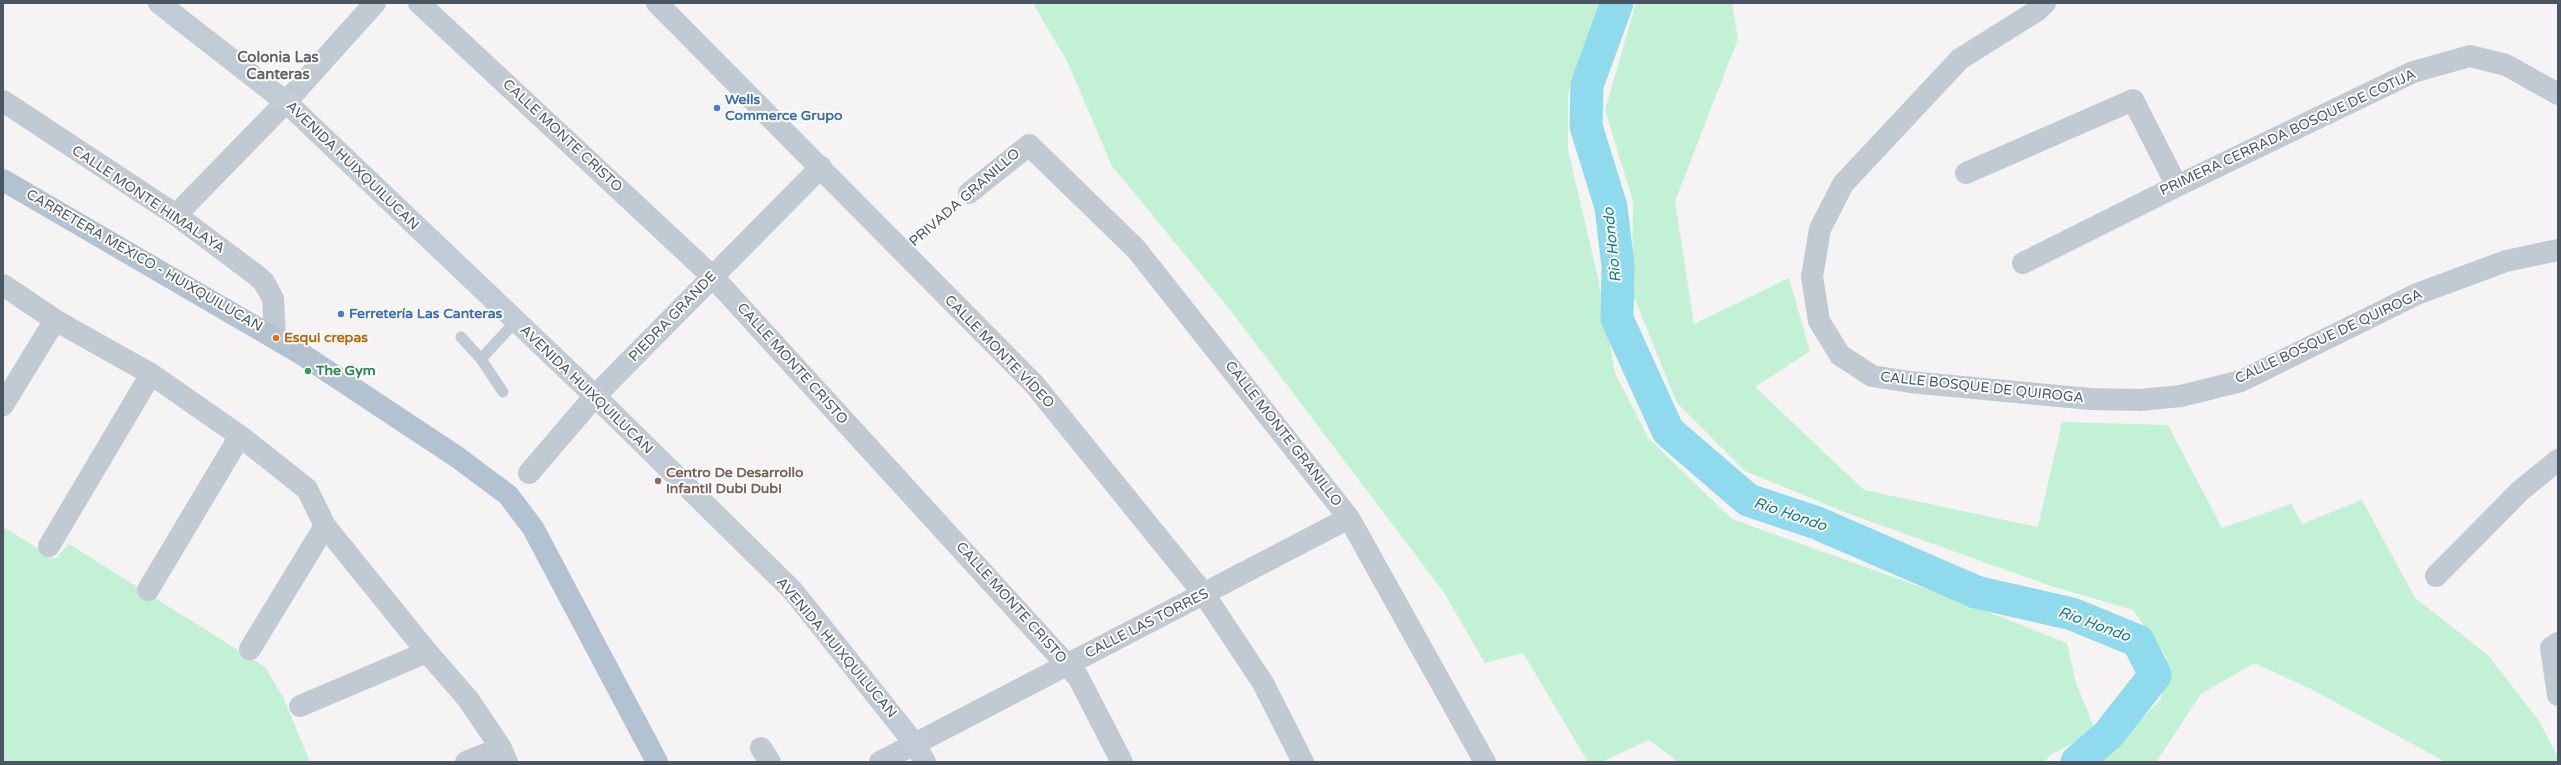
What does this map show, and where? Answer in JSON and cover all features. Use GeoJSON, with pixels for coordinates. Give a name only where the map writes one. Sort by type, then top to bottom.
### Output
{"type":"FeatureCollection","features":[{"type":"Feature","properties":{"kind":"main road","name":"CARRETERA MEXICO - HUIXQUILUCAN"},"geometry":{"type":"LineString","coordinates":[[3,180],[275,337],[444,449],[508,495],[533,528],[657,762]]}},
{"type":"Feature","properties":{"kind":"street","name":"AVENIDA HUIXQUILUCAN"},"geometry":{"type":"LineString","coordinates":[[159,3],[286,102],[515,322],[595,396],[793,591],[920,753]]}},
{"type":"Feature","properties":{"kind":"street"},"geometry":{"type":"LineString","coordinates":[[176,215],[286,102],[375,3]]}},
{"type":"Feature","properties":{"kind":"street","name":"CALLE MONTE CRISTO"},"geometry":{"type":"LineString","coordinates":[[419,3],[713,277],[1078,677],[1122,762]]}},
{"type":"Feature","properties":{"kind":"street","name":"CALLE MONTE VÍDEO"},"geometry":{"type":"LineString","coordinates":[[657,3],[821,167],[903,253],[1034,384],[1204,594],[1263,682],[1304,762]]}},
{"type":"Feature","properties":{"kind":"street","name":"CALLE BOSQUE DE QUIROGA"},"geometry":{"type":"LineString","coordinates":[[2045,3],[2038,10],[1960,59],[1843,184],[1820,229],[1812,277],[1818,321],[1840,355],[1872,376],[1910,382],[2090,399],[2140,400],[2182,396],[2241,381],[2417,294],[2506,261],[2558,250]]}},
{"type":"Feature","properties":{"kind":"street","name":"PRIMERA CERRADA BOSQUE DE COTIJA"},"geometry":{"type":"LineString","coordinates":[[2023,263],[2177,186],[2414,72],[2470,56],[2506,65],[2558,94]]}},
{"type":"Feature","properties":{"kind":"street"},"geometry":{"type":"LineString","coordinates":[[1966,173],[2133,100],[2177,186]]}},
{"type":"Feature","properties":{"kind":"street","name":"CALLE MONTE HIMALAYA"},"geometry":{"type":"LineString","coordinates":[[3,101],[176,215],[264,282],[273,299],[275,337]]}},
{"type":"Feature","properties":{"kind":"street","name":"PRIVADA GRANILLO"},"geometry":{"type":"LineString","coordinates":[[969,193],[1028,145]]}},
{"type":"Feature","properties":{"kind":"street","name":"CALLE MONTE GRANILLO"},"geometry":{"type":"LineString","coordinates":[[1028,145],[1136,249],[1349,518],[1485,762]]}},
{"type":"Feature","properties":{"kind":"street","name":"PIEDRA GRANDE"},"geometry":{"type":"LineString","coordinates":[[530,473],[595,396],[821,167]]}},
{"type":"Feature","properties":{"kind":"street"},"geometry":{"type":"LineString","coordinates":[[3,285],[55,320],[151,374],[240,436],[307,489],[325,526],[427,652],[468,699],[504,755],[466,762]]}},
{"type":"Feature","properties":{"kind":"street"},"geometry":{"type":"LineString","coordinates":[[3,405],[55,320]]}},
{"type":"Feature","properties":{"kind":"street"},"geometry":{"type":"LineString","coordinates":[[49,546],[151,374]]}},
{"type":"Feature","properties":{"kind":"street"},"geometry":{"type":"LineString","coordinates":[[148,590],[240,436]]}},
{"type":"Feature","properties":{"kind":"street"},"geometry":{"type":"LineString","coordinates":[[2436,576],[2520,491],[2558,460]]}},
{"type":"Feature","properties":{"kind":"street","name":"CALLE LAS TORRES"},"geometry":{"type":"LineString","coordinates":[[880,762],[920,753],[1067,665],[1349,518]]}},
{"type":"Feature","properties":{"kind":"street"},"geometry":{"type":"LineString","coordinates":[[250,649],[325,526]]}},
{"type":"Feature","properties":{"kind":"street"},"geometry":{"type":"LineString","coordinates":[[2558,643],[2552,648],[2558,695]]}},
{"type":"Feature","properties":{"kind":"street"},"geometry":{"type":"LineString","coordinates":[[300,706],[427,652]]}},
{"type":"Feature","properties":{"kind":"lane"},"geometry":{"type":"LineString","coordinates":[[481,359],[500,336],[515,322]]}},
{"type":"Feature","properties":{"kind":"lane"},"geometry":{"type":"LineString","coordinates":[[461,337],[481,359],[503,392]]}},
{"type":"Feature","properties":{"kind":"path","name":"PRIVADA GRANILLO"},"geometry":{"type":"LineString","coordinates":[[903,253],[969,193]]}},
{"type":"Feature","properties":{"kind":"green space"},"geometry":{"type":"Polygon","coordinates":[[[1033,3],[1603,3],[1568,93],[1568,150],[1598,278],[1615,373],[1649,439],[1732,519],[1973,606],[2067,643],[2076,683],[2096,732],[2050,755],[2045,762],[1678,762],[1649,740],[1601,762],[1588,762],[1523,653],[1485,663],[1443,591],[1231,311],[1112,166],[1068,63],[1033,3]]]}},
{"type":"Feature","properties":{"kind":"green space"},"geometry":{"type":"Polygon","coordinates":[[[1636,3],[1732,3],[1738,39],[1675,201],[1694,324],[1789,278],[1810,351],[1755,387],[1864,490],[2038,527],[2062,422],[2168,425],[2222,528],[2291,504],[2302,524],[2362,500],[2415,598],[2488,655],[2539,721],[2558,757],[2558,762],[2446,762],[2311,689],[2254,663],[2201,694],[2156,762],[2099,762],[2161,699],[2166,657],[2133,610],[2051,586],[1852,515],[1745,471],[1677,403],[1632,292],[1633,201],[1605,110],[1636,3]]]}},
{"type":"Feature","properties":{"kind":"green space"},"geometry":{"type":"Polygon","coordinates":[[[3,527],[55,559],[69,544],[265,667],[283,697],[310,762],[3,762],[3,527]]]}},
{"type":"Feature","properties":{"kind":"waterway","name":"Rio Hondo"},"geometry":{"type":"LineString","coordinates":[[1617,3],[1587,85],[1586,126],[1611,207],[1618,266],[1617,319],[1668,431],[1748,500],[1817,523],[1976,592],[2072,614],[2138,641],[2155,675],[2108,735],[2077,762]]}},
{"type":"Feature","properties":{"kind":"place","name":"Wells Commerce Grupo"},"geometry":{"type":"Point","coordinates":[717,108]}},
{"type":"Feature","properties":{"kind":"place","name":"Ferretería Las Canteras"},"geometry":{"type":"Point","coordinates":[341,314]}},
{"type":"Feature","properties":{"kind":"place","name":"Esqui crepas"},"geometry":{"type":"Point","coordinates":[276,338]}},
{"type":"Feature","properties":{"kind":"place","name":"The Gym"},"geometry":{"type":"Point","coordinates":[308,371]}},
{"type":"Feature","properties":{"kind":"place","name":"Centro De Desarrollo Infantil Dubi Dubi"},"geometry":{"type":"Point","coordinates":[658,481]}},
{"type":"Feature","properties":{"kind":"district","name":"Colonia Las Canteras"},"geometry":{"type":"Point","coordinates":[278,66]}}]}
